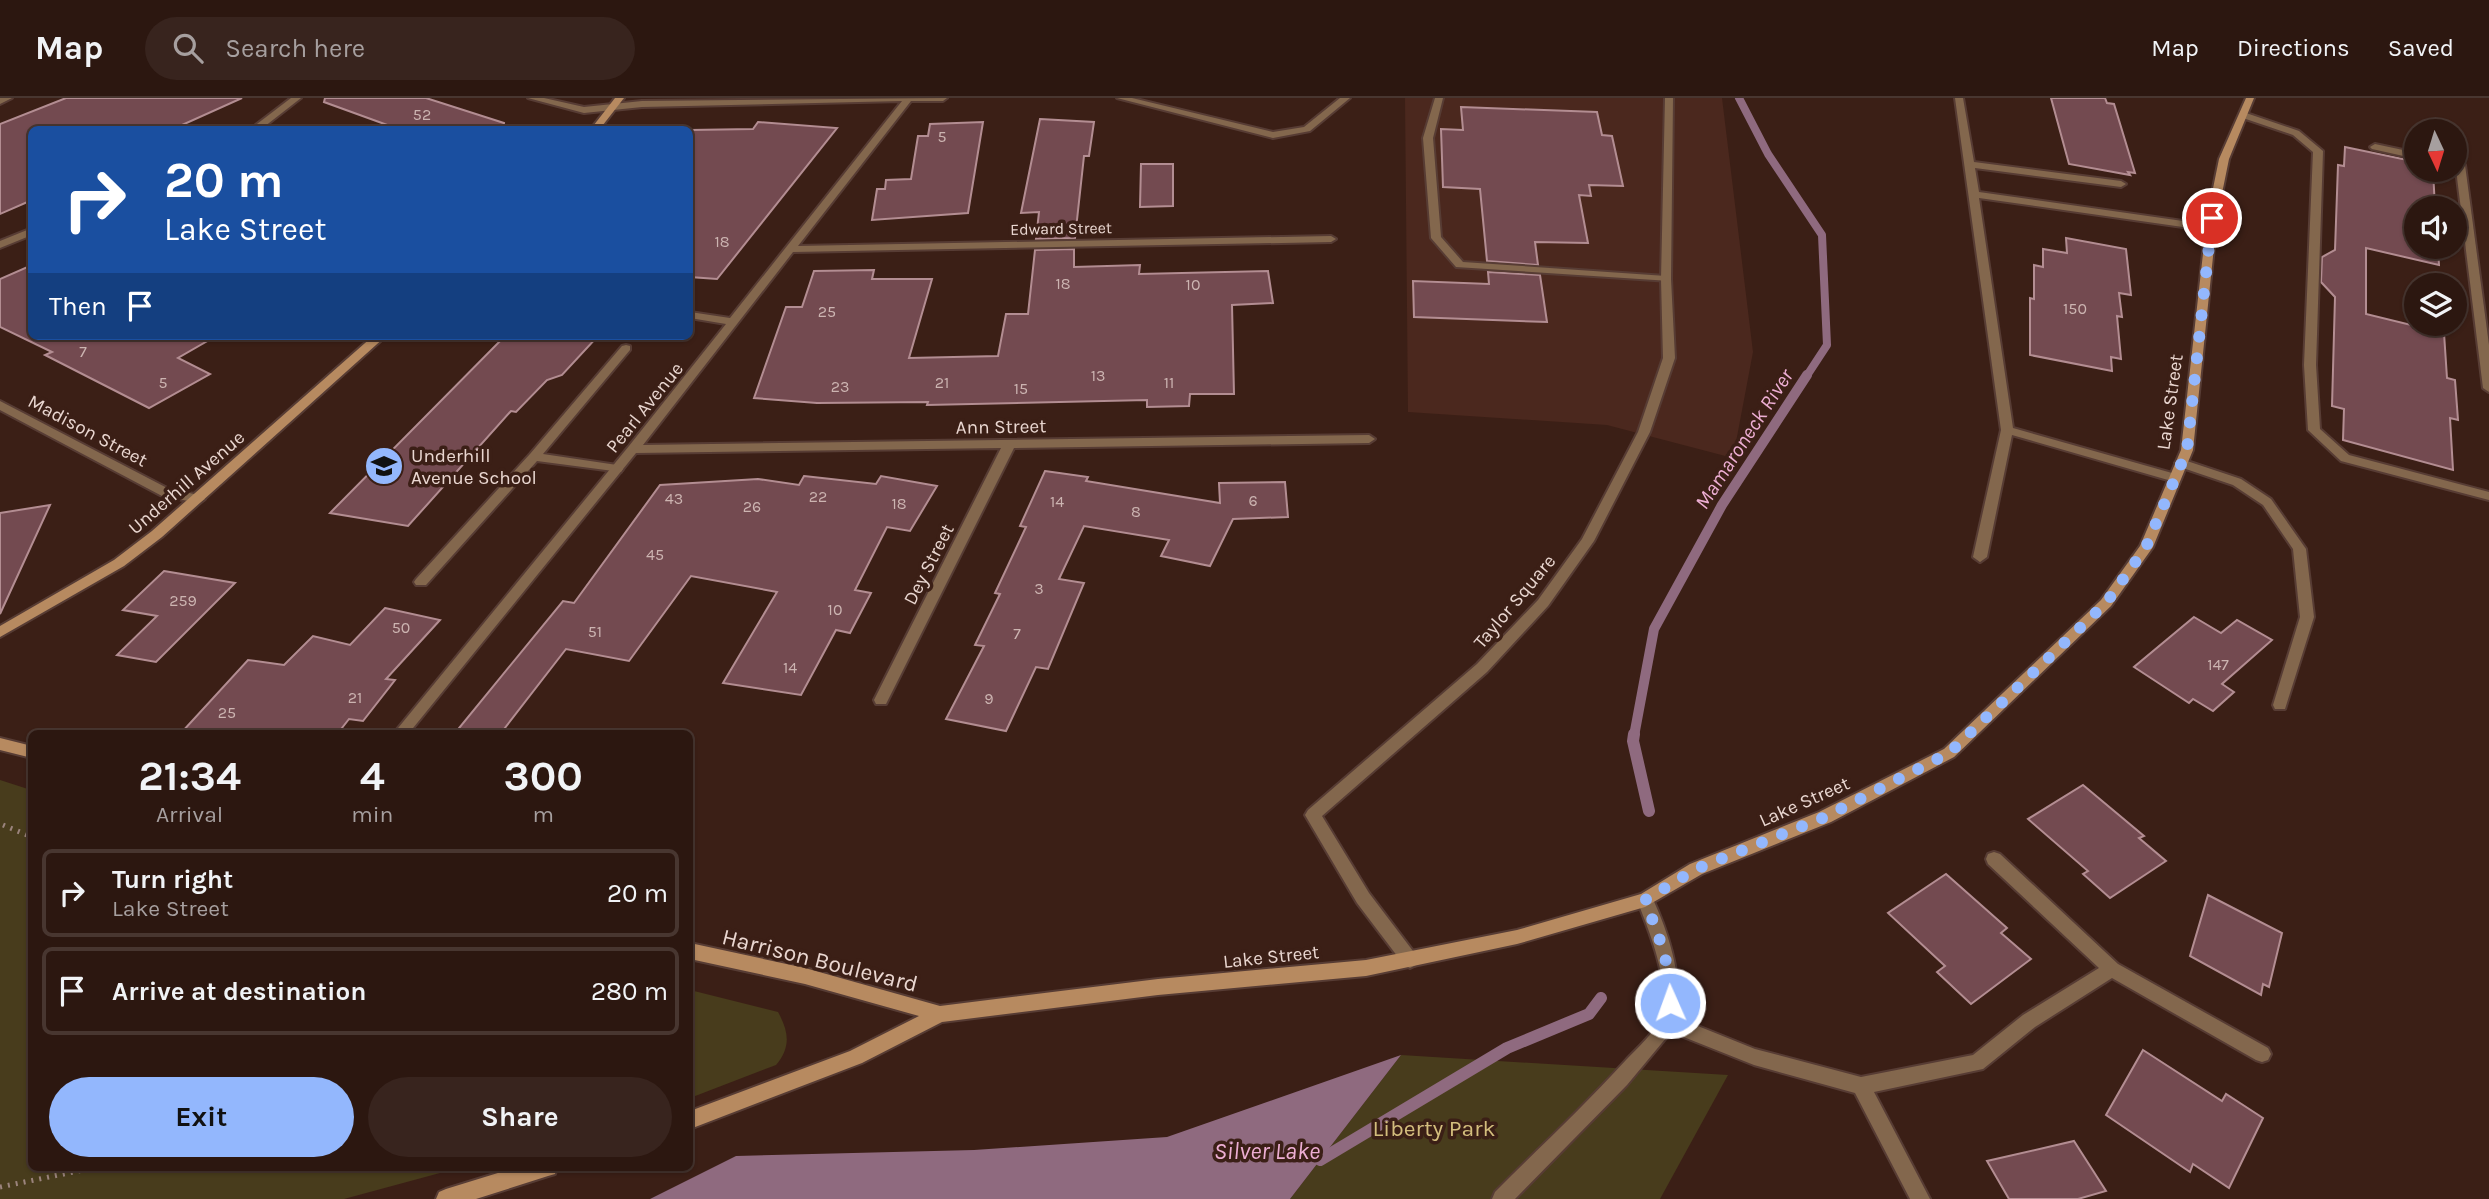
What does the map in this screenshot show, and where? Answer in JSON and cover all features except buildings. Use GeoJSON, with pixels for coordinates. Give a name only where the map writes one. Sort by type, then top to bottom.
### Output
{"type":"FeatureCollection","features":[{"type":"Feature","properties":{"kind":"main road"},"geometry":{"type":"LineString","coordinates":[[597,126],[620,98]]}},
{"type":"Feature","properties":{"kind":"main road","name":"Lake Street"},"geometry":{"type":"LineString","coordinates":[[940,1014],[1410,960],[1517,937],[1645,900],[1696,869],[1825,817],[1949,753],[2106,603],[2146,547],[2187,450],[2211,228],[2224,159],[2250,98]]}},
{"type":"Feature","properties":{"kind":"main road","name":"Underhill Avenue"},"geometry":{"type":"LineString","coordinates":[[0,632],[119,563],[199,499],[376,340]]}},
{"type":"Feature","properties":{"kind":"main road"},"geometry":{"type":"LineString","coordinates":[[0,744],[28,751]]}},
{"type":"Feature","properties":{"kind":"main road","name":"Harrison Boulevard"},"geometry":{"type":"LineString","coordinates":[[693,952],[805,976],[940,1014]]}},
{"type":"Feature","properties":{"kind":"main road"},"geometry":{"type":"LineString","coordinates":[[693,1119],[856,1057],[940,1014]]}},
{"type":"Feature","properties":{"kind":"main road"},"geometry":{"type":"LineString","coordinates":[[446,1199],[535,1171]]}},
{"type":"Feature","properties":{"kind":"street"},"geometry":{"type":"LineString","coordinates":[[0,101],[8,98]]}},
{"type":"Feature","properties":{"kind":"street"},"geometry":{"type":"LineString","coordinates":[[258,126],[297,98]]}},
{"type":"Feature","properties":{"kind":"street"},"geometry":{"type":"LineString","coordinates":[[532,98],[584,110],[943,98]]}},
{"type":"Feature","properties":{"kind":"street","name":"Pearl Avenue"},"geometry":{"type":"LineString","coordinates":[[403,730],[634,449],[909,98]]}},
{"type":"Feature","properties":{"kind":"street"},"geometry":{"type":"LineString","coordinates":[[1121,98],[1273,135],[1307,129],[1346,98]]}},
{"type":"Feature","properties":{"kind":"street"},"geometry":{"type":"LineString","coordinates":[[1439,98],[1428,138],[1436,238],[1460,265],[1666,279]]}},
{"type":"Feature","properties":{"kind":"street","name":"Taylor Square"},"geometry":{"type":"LineString","coordinates":[[1410,960],[1363,898],[1313,815],[1482,668],[1543,603],[1587,541],[1644,432],[1669,358],[1666,279],[1669,98]]}},
{"type":"Feature","properties":{"kind":"street"},"geometry":{"type":"LineString","coordinates":[[1959,98],[2007,430],[1980,557]]}},
{"type":"Feature","properties":{"kind":"street"},"geometry":{"type":"LineString","coordinates":[[2243,115],[2295,133],[2318,151],[2310,365],[2314,430],[2345,458],[2489,496]]}},
{"type":"Feature","properties":{"kind":"street"},"geometry":{"type":"LineString","coordinates":[[2375,147],[2404,153]]}},
{"type":"Feature","properties":{"kind":"street"},"geometry":{"type":"LineString","coordinates":[[1969,164],[2121,184]]}},
{"type":"Feature","properties":{"kind":"street"},"geometry":{"type":"LineString","coordinates":[[2462,182],[2489,388]]}},
{"type":"Feature","properties":{"kind":"street"},"geometry":{"type":"LineString","coordinates":[[1974,194],[2211,228]]}},
{"type":"Feature","properties":{"kind":"street"},"geometry":{"type":"LineString","coordinates":[[0,245],[28,233]]}},
{"type":"Feature","properties":{"kind":"street","name":"Edward Street"},"geometry":{"type":"LineString","coordinates":[[792,249],[1331,239]]}},
{"type":"Feature","properties":{"kind":"street"},"geometry":{"type":"LineString","coordinates":[[693,315],[734,322]]}},
{"type":"Feature","properties":{"kind":"street"},"geometry":{"type":"LineString","coordinates":[[421,582],[534,457],[626,348]]}},
{"type":"Feature","properties":{"kind":"street","name":"Madison Street"},"geometry":{"type":"LineString","coordinates":[[0,405],[166,493],[199,499]]}},
{"type":"Feature","properties":{"kind":"street"},"geometry":{"type":"LineString","coordinates":[[2007,430],[2175,478]]}},
{"type":"Feature","properties":{"kind":"street","name":"Ann Street"},"geometry":{"type":"LineString","coordinates":[[634,449],[1369,439]]}},
{"type":"Feature","properties":{"kind":"street","name":"Dey Street"},"geometry":{"type":"LineString","coordinates":[[881,700],[1009,445]]}},
{"type":"Feature","properties":{"kind":"street"},"geometry":{"type":"LineString","coordinates":[[534,457],[617,469]]}},
{"type":"Feature","properties":{"kind":"street"},"geometry":{"type":"LineString","coordinates":[[2181,463],[2237,482],[2267,502],[2299,549],[2307,617],[2280,705]]}},
{"type":"Feature","properties":{"kind":"street"},"geometry":{"type":"LineString","coordinates":[[1994,859],[2112,969],[2262,1054]]}},
{"type":"Feature","properties":{"kind":"street"},"geometry":{"type":"LineString","coordinates":[[1502,1199],[1642,1055],[1668,1022],[1671,984],[1666,956],[1645,900]]}},
{"type":"Feature","properties":{"kind":"street"},"geometry":{"type":"LineString","coordinates":[[1668,1022],[1754,1057],[1861,1086],[1977,1063],[2029,1021],[2112,969]]}},
{"type":"Feature","properties":{"kind":"street"},"geometry":{"type":"LineString","coordinates":[[1861,1086],[1920,1199]]}},
{"type":"Feature","properties":{"kind":"path"},"geometry":{"type":"LineString","coordinates":[[3,825],[28,835]]}},
{"type":"Feature","properties":{"kind":"path"},"geometry":{"type":"LineString","coordinates":[[0,1187],[78,1171]]}},
{"type":"Feature","properties":{"kind":"shaded area"},"geometry":{"type":"Polygon","coordinates":[[[1405,98],[1722,98],[1753,352],[1733,458],[1607,425],[1408,412],[1405,98]]]}},
{"type":"Feature","properties":{"kind":"green space"},"geometry":{"type":"Polygon","coordinates":[[[0,780],[28,789],[28,1171],[447,1171],[344,1199],[0,1199],[0,780]]]}},
{"type":"Feature","properties":{"kind":"green space"},"geometry":{"type":"Polygon","coordinates":[[[693,991],[778,1012],[787,1039],[784,1052],[776,1065],[693,1097],[693,991]]]}},
{"type":"Feature","properties":{"kind":"green space","name":"Liberty Park"},"geometry":{"type":"Polygon","coordinates":[[[1401,1055],[1728,1075],[1660,1199],[1290,1199],[1401,1055]]]}},
{"type":"Feature","properties":{"kind":"water","name":"Silver Lake"},"geometry":{"type":"Polygon","coordinates":[[[1401,1055],[1290,1199],[650,1199],[736,1156],[974,1150],[1167,1137],[1401,1055]]]}},
{"type":"Feature","properties":{"kind":"waterway","name":"Mamaroneck River"},"geometry":{"type":"LineString","coordinates":[[1739,98],[1768,154],[1822,235],[1827,345],[1806,377]]}},
{"type":"Feature","properties":{"kind":"waterway","name":"Mamaroneck River"},"geometry":{"type":"LineString","coordinates":[[1634,736],[1654,629],[1722,505],[1807,375]]}},
{"type":"Feature","properties":{"kind":"waterway","name":"Mamaroneck River"},"geometry":{"type":"LineString","coordinates":[[1634,734],[1633,741],[1649,811]]}},
{"type":"Feature","properties":{"kind":"waterway","name":"Mamaroneck River"},"geometry":{"type":"LineString","coordinates":[[1320,1160],[1507,1048],[1589,1014],[1601,998]]}},
{"type":"Feature","properties":{"kind":"place","name":"Underhill Avenue School"},"geometry":{"type":"Point","coordinates":[384,466]}},
{"type":"Feature","properties":{"kind":"route"},"geometry":{"type":"LineString","coordinates":[[1670,1003],[1671,984],[1666,956],[1645,900],[1696,869],[1825,817],[1949,753],[2106,603],[2146,547],[2187,450],[2212,218]]}}]}
